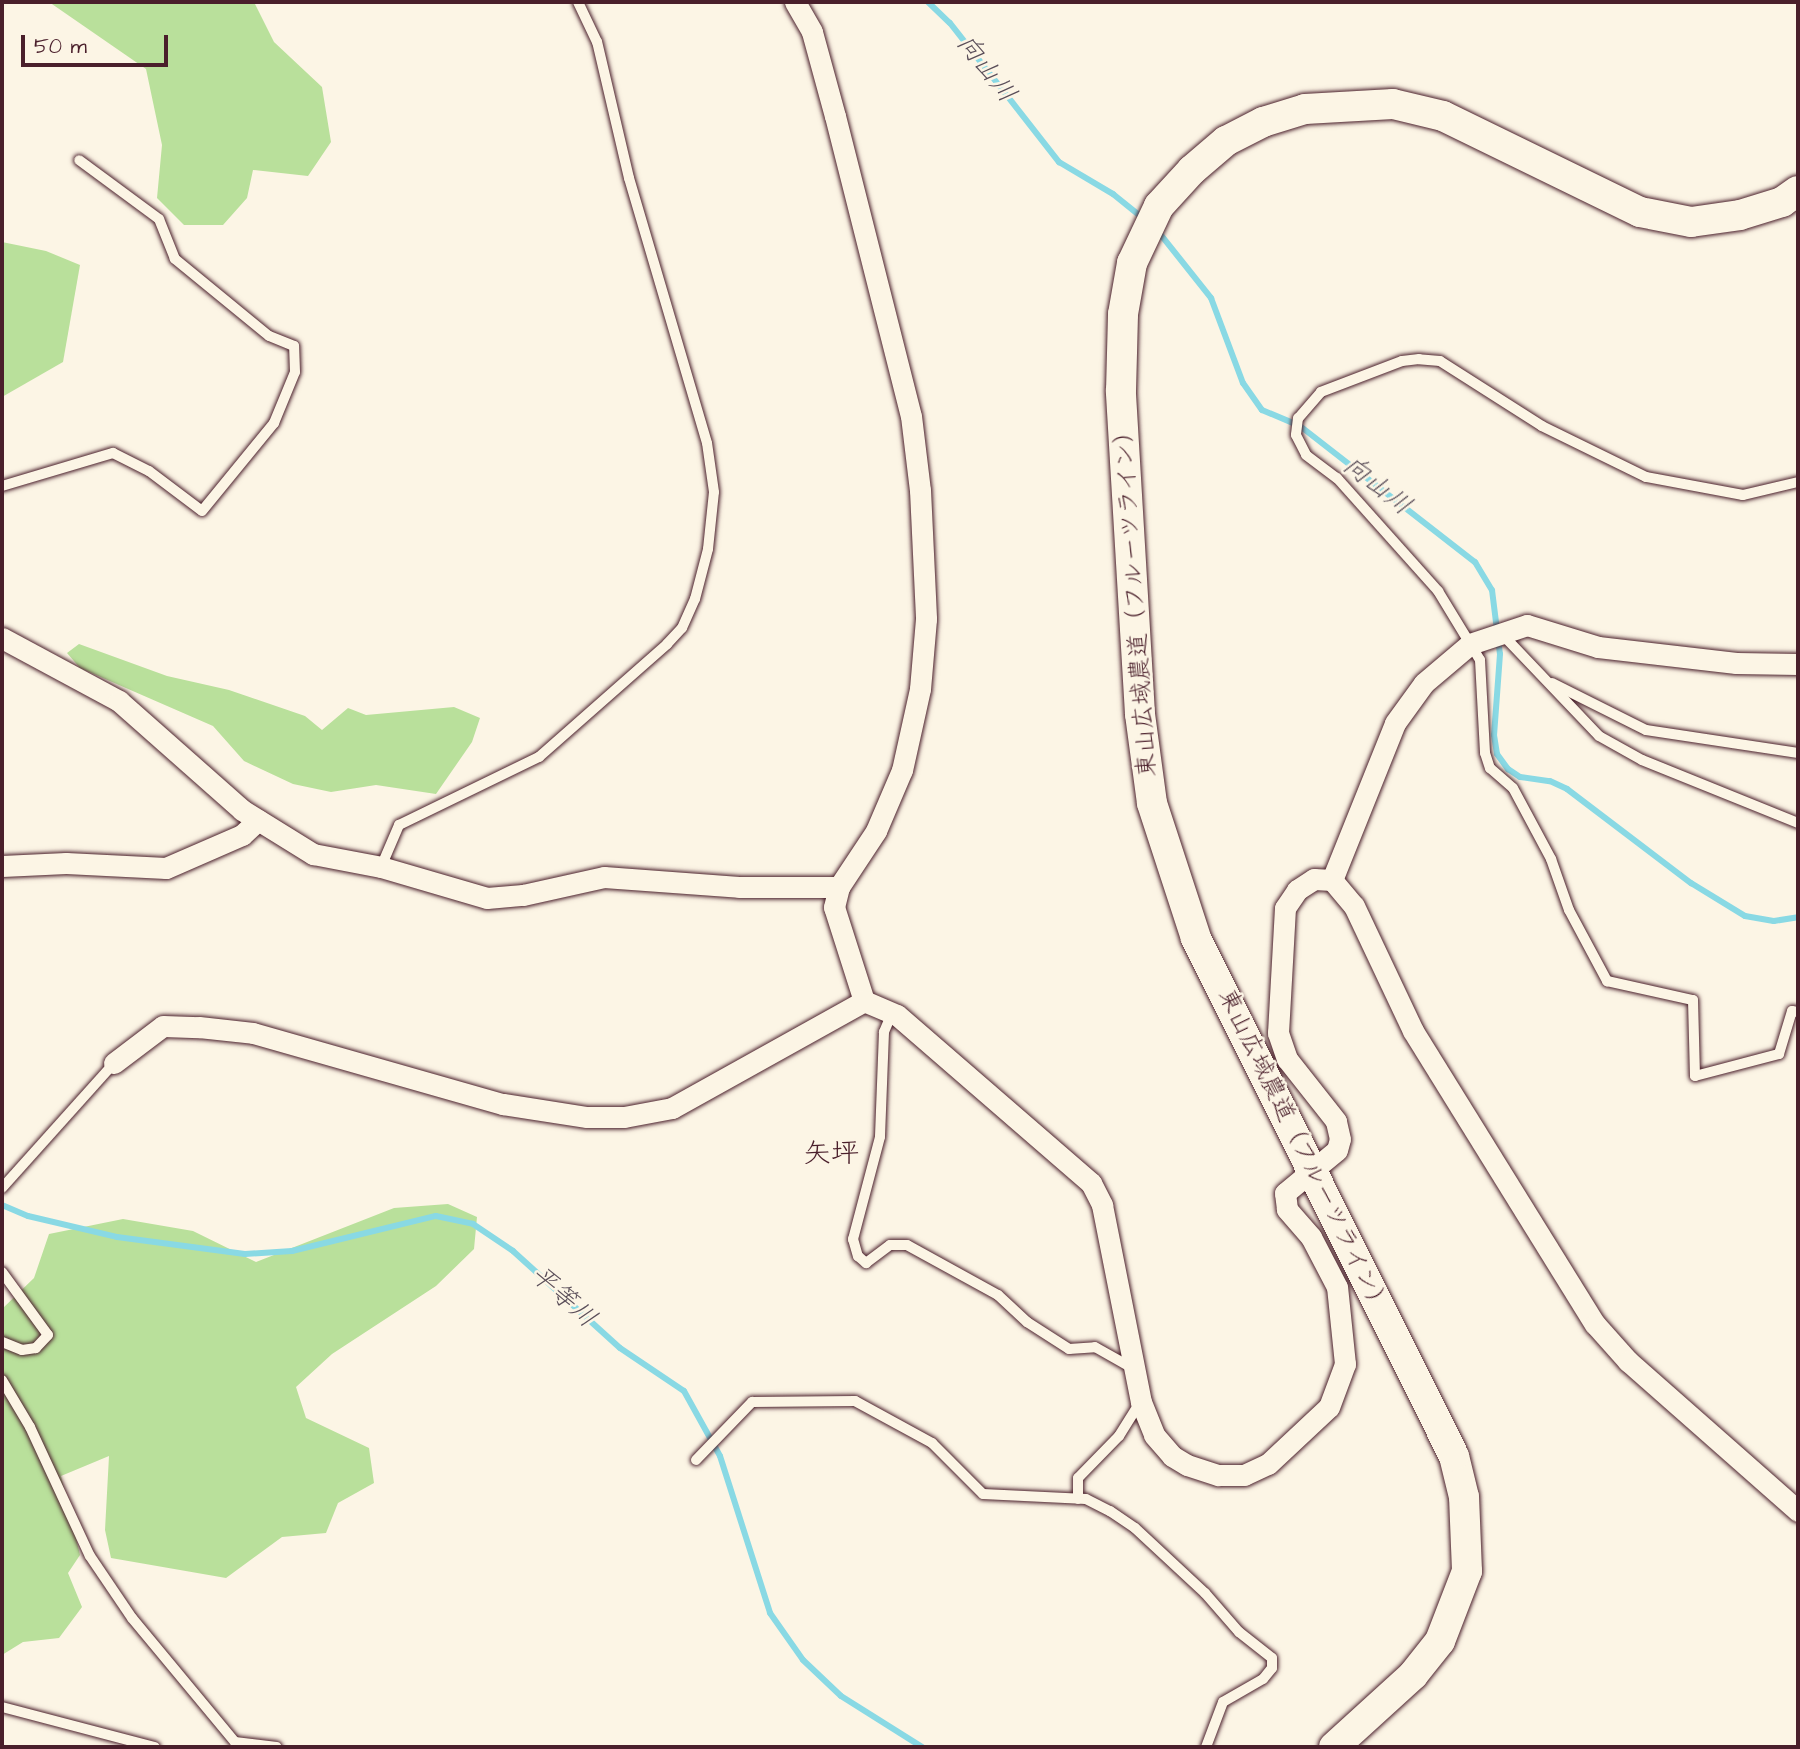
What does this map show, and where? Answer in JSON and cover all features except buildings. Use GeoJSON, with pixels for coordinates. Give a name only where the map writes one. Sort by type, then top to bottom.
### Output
{"type":"FeatureCollection","features":[{"type":"Feature","properties":{"kind":"street"},"geometry":{"type":"LineString","coordinates":[[795,2],[812,32],[835,116],[911,416],[920,490],[926,619],[920,689],[902,770],[876,831],[839,887],[834,907],[864,1001],[891,1013],[1091,1183],[1102,1205],[1141,1402],[1154,1435],[1172,1456],[1218,1475],[1244,1475],[1268,1464],[1329,1408],[1345,1364],[1337,1287],[1311,1237],[1287,1209],[1284,1193],[1337,1150],[1340,1139],[1336,1121],[1287,1059],[1278,1032],[1280,933],[1285,908],[1297,890],[1314,879],[1332,880],[1354,906],[1413,1031],[1595,1324],[1628,1361],[1798,1511]]}},
{"type":"Feature","properties":{"kind":"street","name":"東山広域農道（フルーツライン）"},"geometry":{"type":"LineString","coordinates":[[1334,1747],[1413,1675],[1440,1641],[1468,1572],[1469,1535],[1454,1456],[1196,938],[1152,803],[1140,714],[1121,391],[1123,314],[1138,246],[1159,206],[1226,141],[1263,122],[1305,109],[1352,104],[1393,104],[1443,116],[1640,212],[1691,222],[1782,202],[1798,191]]}},
{"type":"Feature","properties":{"kind":"street"},"geometry":{"type":"LineString","coordinates":[[1332,880],[1395,723],[1424,683],[1470,644],[1499,631],[1527,625],[1598,647],[1736,663],[1798,664]]}},
{"type":"Feature","properties":{"kind":"street"},"geometry":{"type":"LineString","coordinates":[[2,638],[120,701],[258,820],[313,854],[381,867],[487,898],[523,895],[604,877],[739,887],[839,887]]}},
{"type":"Feature","properties":{"kind":"street"},"geometry":{"type":"LineString","coordinates":[[2,866],[66,863],[166,868],[242,835],[258,820]]}},
{"type":"Feature","properties":{"kind":"street"},"geometry":{"type":"LineString","coordinates":[[114,1063],[163,1027],[199,1027],[253,1033],[503,1104],[587,1117],[624,1117],[672,1108],[864,1001]]}},
{"type":"Feature","properties":{"kind":"lane"},"geometry":{"type":"LineString","coordinates":[[381,867],[399,825],[539,757],[667,644],[682,628],[695,599],[708,549],[714,492],[707,443],[629,178],[597,42],[578,2]]}},
{"type":"Feature","properties":{"kind":"lane"},"geometry":{"type":"LineString","coordinates":[[2,486],[113,453],[149,471],[202,511],[274,423],[295,372],[294,346],[269,336],[175,259],[159,219],[79,160]]}},
{"type":"Feature","properties":{"kind":"lane"},"geometry":{"type":"LineString","coordinates":[[1798,482],[1743,495],[1646,477],[1542,426],[1440,361],[1402,361],[1321,392],[1298,418],[1298,444],[1337,478],[1438,591],[1480,660],[1488,761],[1513,788],[1607,981],[1693,1000],[1695,1076],[1779,1054],[1791,1011],[1798,1013]]}},
{"type":"Feature","properties":{"kind":"lane"},"geometry":{"type":"LineString","coordinates":[[1499,631],[1599,736],[1642,760],[1798,823]]}},
{"type":"Feature","properties":{"kind":"lane"},"geometry":{"type":"LineString","coordinates":[[1541,676],[1646,730],[1798,752]]}},
{"type":"Feature","properties":{"kind":"lane"},"geometry":{"type":"LineString","coordinates":[[891,1013],[884,1032],[880,1137],[853,1239],[858,1256],[866,1264],[890,1245],[907,1245],[998,1295],[1027,1322],[1069,1349],[1095,1347],[1136,1371]]}},
{"type":"Feature","properties":{"kind":"lane"},"geometry":{"type":"LineString","coordinates":[[2,1188],[114,1063]]}},
{"type":"Feature","properties":{"kind":"lane"},"geometry":{"type":"LineString","coordinates":[[2,1272],[48,1335],[36,1349],[22,1350],[2,1342]]}},
{"type":"Feature","properties":{"kind":"lane"},"geometry":{"type":"LineString","coordinates":[[2,1380],[30,1427],[90,1556],[132,1618],[230,1744],[277,1747]]}},
{"type":"Feature","properties":{"kind":"lane"},"geometry":{"type":"LineString","coordinates":[[699,1456],[752,1402],[855,1401],[932,1443],[983,1494],[1086,1499],[1135,1528],[1205,1593],[1239,1632],[1272,1658],[1272,1668],[1263,1678],[1223,1702],[1206,1747]]}},
{"type":"Feature","properties":{"kind":"lane"},"geometry":{"type":"LineString","coordinates":[[1078,1499],[1078,1478],[1119,1436],[1141,1402]]}},
{"type":"Feature","properties":{"kind":"lane"},"geometry":{"type":"LineString","coordinates":[[2,1707],[155,1747]]}},
{"type":"Feature","properties":{"kind":"green space"},"geometry":{"type":"Polygon","coordinates":[[[49,2],[254,2],[274,42],[322,87],[331,142],[308,176],[253,170],[247,198],[223,225],[184,225],[157,198],[162,145],[146,69],[49,2]]]}},
{"type":"Feature","properties":{"kind":"green space"},"geometry":{"type":"Polygon","coordinates":[[[2,242],[46,251],[80,265],[63,362],[2,397],[2,242]]]}},
{"type":"Feature","properties":{"kind":"green space"},"geometry":{"type":"Polygon","coordinates":[[[79,644],[167,676],[229,690],[305,716],[322,730],[348,708],[366,715],[454,707],[480,718],[472,742],[436,794],[376,785],[331,792],[293,784],[244,761],[213,726],[80,668],[67,653],[79,644]]]}},
{"type":"Feature","properties":{"kind":"green space"},"geometry":{"type":"Polygon","coordinates":[[[448,1204],[477,1217],[474,1249],[436,1286],[332,1354],[296,1387],[306,1418],[369,1448],[374,1483],[338,1503],[326,1533],[282,1537],[226,1578],[111,1558],[105,1530],[109,1456],[61,1476],[80,1555],[68,1573],[82,1607],[59,1638],[23,1642],[2,1655],[2,1309],[34,1278],[49,1234],[123,1219],[193,1231],[256,1262],[394,1208],[448,1204]]]}},
{"type":"Feature","properties":{"kind":"waterway","name":"向山川"},"geometry":{"type":"LineString","coordinates":[[928,2],[950,23],[1059,162],[1113,194],[1144,219]]}},
{"type":"Feature","properties":{"kind":"waterway","name":"向山川"},"geometry":{"type":"LineString","coordinates":[[1157,230],[1211,298],[1243,383],[1262,410],[1300,426],[1475,562],[1492,590],[1500,654],[1494,735],[1497,754],[1508,769],[1520,777],[1550,781],[1567,789],[1691,883],[1745,916],[1774,921],[1798,917]]}},
{"type":"Feature","properties":{"kind":"waterway","name":"平等川"},"geometry":{"type":"LineString","coordinates":[[2,1205],[28,1216],[117,1237],[245,1254],[292,1251],[436,1216],[473,1224],[513,1251],[620,1348],[684,1391],[720,1456],[770,1613],[803,1660],[841,1696],[922,1747]]}},
{"type":"Feature","properties":{"kind":"district","name":"矢坪"},"geometry":{"type":"Point","coordinates":[831,1154]}}]}
